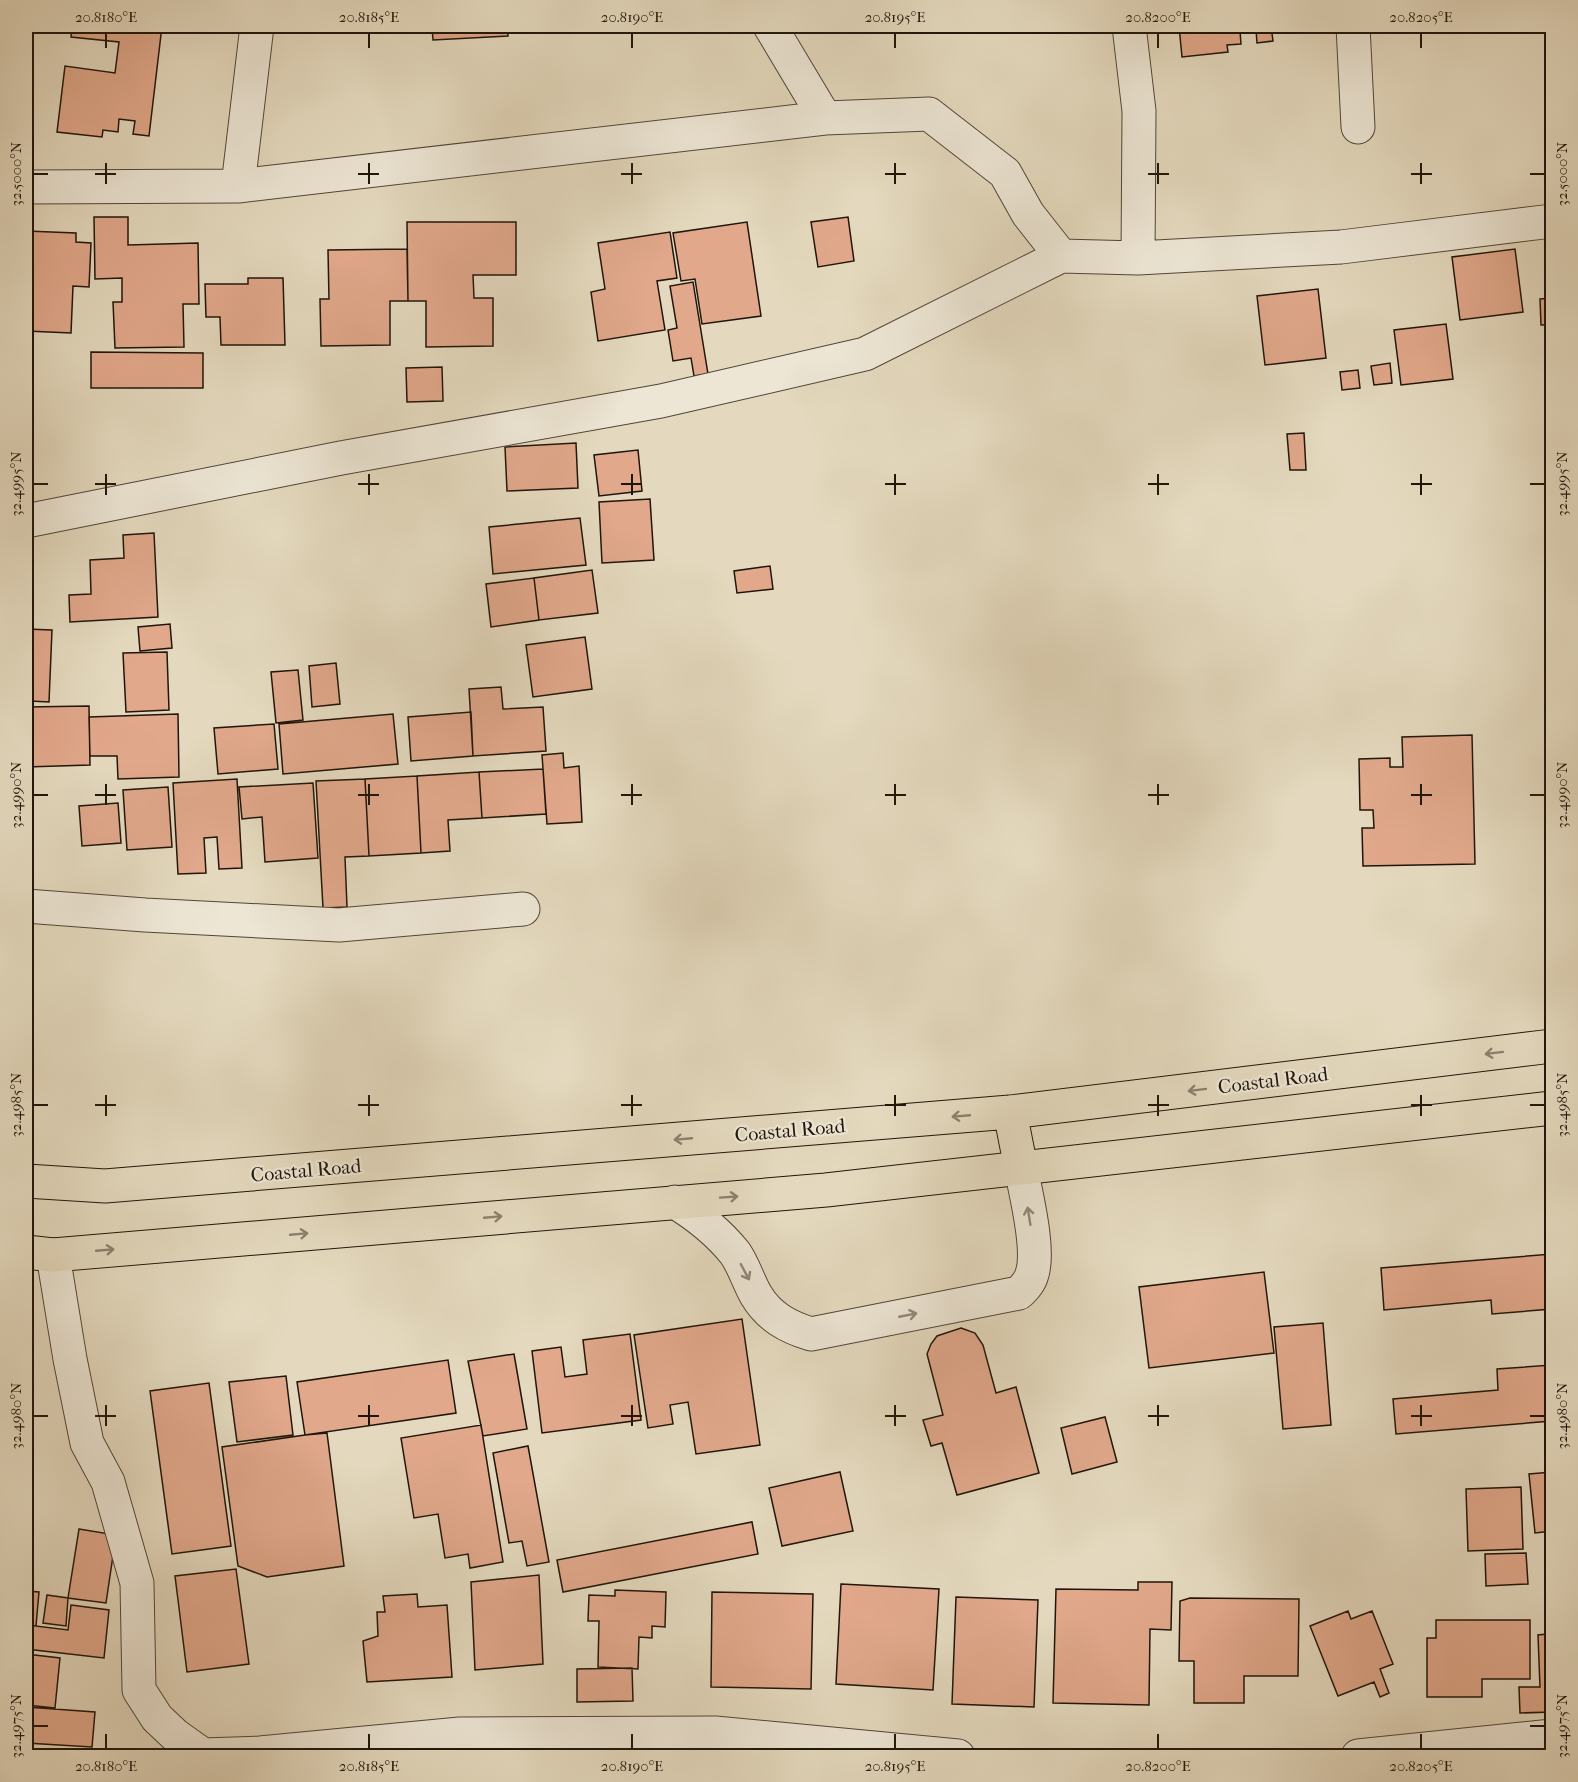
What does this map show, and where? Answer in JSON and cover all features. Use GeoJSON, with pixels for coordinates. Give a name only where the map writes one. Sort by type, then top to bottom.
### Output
{"type":"FeatureCollection","features":[{"type":"Feature","properties":{"kind":"highway","name":"Coastal Road"},"geometry":{"type":"LineString","coordinates":[[26,1182],[105,1186],[1010,1112],[1552,1046]]}},
{"type":"Feature","properties":{"kind":"highway"},"geometry":{"type":"LineString","coordinates":[[39,1253],[826,1190],[1552,1108]]}},
{"type":"Feature","properties":{"kind":"highway"},"geometry":{"type":"LineString","coordinates":[[1010,1112],[1021,1168]]}},
{"type":"Feature","properties":{"kind":"street"},"geometry":{"type":"LineString","coordinates":[[238,186],[257,26]]}},
{"type":"Feature","properties":{"kind":"street"},"geometry":{"type":"LineString","coordinates":[[770,26],[825,118]]}},
{"type":"Feature","properties":{"kind":"street"},"geometry":{"type":"LineString","coordinates":[[1129,26],[1139,111],[1138,258]]}},
{"type":"Feature","properties":{"kind":"street"},"geometry":{"type":"LineString","coordinates":[[1353,26],[1358,127]]}},
{"type":"Feature","properties":{"kind":"street"},"geometry":{"type":"LineString","coordinates":[[26,187],[238,186],[825,118],[929,114],[1005,173],[1028,214],[1061,256]]}},
{"type":"Feature","properties":{"kind":"street"},"geometry":{"type":"LineString","coordinates":[[26,521],[329,460],[661,401],[864,354],[1061,256],[1138,258],[1341,247],[1552,221]]}},
{"type":"Feature","properties":{"kind":"street"},"geometry":{"type":"LineString","coordinates":[[26,906],[339,925],[524,909]]}},
{"type":"Feature","properties":{"kind":"street"},"geometry":{"type":"LineString","coordinates":[[675,1202],[700,1218],[722,1238],[736,1255],[765,1309],[794,1329],[811,1334],[1019,1293],[1027,1286],[1035,1263],[1035,1249],[1021,1168]]}},
{"type":"Feature","properties":{"kind":"street"},"geometry":{"type":"LineString","coordinates":[[39,1253],[70,1359],[87,1443],[108,1482],[137,1583],[139,1690],[157,1718],[175,1735],[204,1755],[260,1755],[460,1734],[958,1756]]}},
{"type":"Feature","properties":{"kind":"street"},"geometry":{"type":"LineString","coordinates":[[1358,1756],[1552,1736]]}},
{"type":"Feature","properties":{"kind":"building"},"geometry":{"type":"Polygon","coordinates":[[[72,26],[162,26],[149,136],[133,134],[135,121],[119,119],[118,132],[103,130],[102,137],[57,132],[65,66],[115,73],[119,42],[71,37],[72,26]]]}},
{"type":"Feature","properties":{"kind":"building"},"geometry":{"type":"Polygon","coordinates":[[[345,26],[405,26],[405,27],[345,30],[345,26]]]}},
{"type":"Feature","properties":{"kind":"building"},"geometry":{"type":"Polygon","coordinates":[[[432,26],[507,26],[508,36],[433,40],[432,26]]]}},
{"type":"Feature","properties":{"kind":"building"},"geometry":{"type":"Polygon","coordinates":[[[1179,26],[1271,26],[1273,41],[1257,43],[1256,29],[1240,31],[1241,44],[1227,45],[1228,52],[1182,57],[1179,26]]]}},
{"type":"Feature","properties":{"kind":"building"},"geometry":{"type":"Polygon","coordinates":[[[94,217],[128,217],[128,245],[198,243],[199,304],[183,304],[184,347],[115,348],[113,302],[122,302],[122,278],[95,279],[94,217]]]}},
{"type":"Feature","properties":{"kind":"building"},"geometry":{"type":"Polygon","coordinates":[[[848,217],[854,261],[818,267],[811,222],[848,217]]]}},
{"type":"Feature","properties":{"kind":"building"},"geometry":{"type":"Polygon","coordinates":[[[407,222],[516,222],[516,275],[473,275],[474,298],[493,298],[493,346],[426,347],[426,301],[408,301],[407,222]]]}},
{"type":"Feature","properties":{"kind":"building"},"geometry":{"type":"Polygon","coordinates":[[[747,222],[761,316],[702,324],[695,279],[681,281],[673,233],[747,222]]]}},
{"type":"Feature","properties":{"kind":"building"},"geometry":{"type":"Polygon","coordinates":[[[26,231],[76,233],[76,242],[91,243],[89,287],[73,286],[71,333],[26,331],[26,231]]]}},
{"type":"Feature","properties":{"kind":"building"},"geometry":{"type":"Polygon","coordinates":[[[670,232],[677,278],[657,281],[665,330],[598,341],[591,292],[605,289],[598,243],[670,232]]]}},
{"type":"Feature","properties":{"kind":"building"},"geometry":{"type":"Polygon","coordinates":[[[407,249],[408,301],[390,301],[390,345],[321,346],[320,299],[329,299],[328,250],[407,249]]]}},
{"type":"Feature","properties":{"kind":"building"},"geometry":{"type":"Polygon","coordinates":[[[1515,249],[1523,312],[1460,320],[1452,257],[1515,249]]]}},
{"type":"Feature","properties":{"kind":"building"},"geometry":{"type":"Polygon","coordinates":[[[248,278],[283,278],[285,345],[221,345],[220,317],[206,317],[205,284],[248,284],[248,278]]]}},
{"type":"Feature","properties":{"kind":"building"},"geometry":{"type":"Polygon","coordinates":[[[693,282],[708,374],[694,376],[691,358],[673,361],[668,330],[677,328],[670,286],[693,282]]]}},
{"type":"Feature","properties":{"kind":"building"},"geometry":{"type":"Polygon","coordinates":[[[1318,289],[1326,358],[1265,365],[1257,296],[1318,289]]]}},
{"type":"Feature","properties":{"kind":"building"},"geometry":{"type":"Polygon","coordinates":[[[1552,298],[1552,325],[1541,325],[1540,299],[1552,298]]]}},
{"type":"Feature","properties":{"kind":"building"},"geometry":{"type":"Polygon","coordinates":[[[1446,324],[1453,379],[1401,385],[1394,330],[1446,324]]]}},
{"type":"Feature","properties":{"kind":"building"},"geometry":{"type":"Polygon","coordinates":[[[91,352],[203,353],[203,388],[91,388],[91,352]]]}},
{"type":"Feature","properties":{"kind":"building"},"geometry":{"type":"Polygon","coordinates":[[[1390,363],[1392,383],[1374,385],[1371,366],[1390,363]]]}},
{"type":"Feature","properties":{"kind":"building"},"geometry":{"type":"Polygon","coordinates":[[[442,367],[443,401],[407,402],[406,368],[442,367]]]}},
{"type":"Feature","properties":{"kind":"building"},"geometry":{"type":"Polygon","coordinates":[[[1358,370],[1360,388],[1342,390],[1340,372],[1358,370]]]}},
{"type":"Feature","properties":{"kind":"building"},"geometry":{"type":"Polygon","coordinates":[[[1304,433],[1306,470],[1290,470],[1287,434],[1304,433]]]}},
{"type":"Feature","properties":{"kind":"building"},"geometry":{"type":"Polygon","coordinates":[[[576,443],[578,488],[507,491],[505,447],[576,443]]]}},
{"type":"Feature","properties":{"kind":"building"},"geometry":{"type":"Polygon","coordinates":[[[638,450],[642,491],[599,496],[594,455],[638,450]]]}},
{"type":"Feature","properties":{"kind":"building"},"geometry":{"type":"Polygon","coordinates":[[[650,499],[654,560],[602,563],[599,502],[650,499]]]}},
{"type":"Feature","properties":{"kind":"building"},"geometry":{"type":"Polygon","coordinates":[[[580,518],[586,565],[493,574],[489,527],[580,518]]]}},
{"type":"Feature","properties":{"kind":"building"},"geometry":{"type":"Polygon","coordinates":[[[154,533],[158,617],[70,622],[69,595],[91,594],[90,560],[124,558],[123,535],[154,533]]]}},
{"type":"Feature","properties":{"kind":"building"},"geometry":{"type":"Polygon","coordinates":[[[26,552],[32,552],[33,606],[26,606],[26,552]]]}},
{"type":"Feature","properties":{"kind":"building"},"geometry":{"type":"Polygon","coordinates":[[[770,566],[773,589],[737,593],[734,571],[770,566]]]}},
{"type":"Feature","properties":{"kind":"building"},"geometry":{"type":"Polygon","coordinates":[[[592,570],[598,613],[539,620],[534,578],[592,570]]]}},
{"type":"Feature","properties":{"kind":"building"},"geometry":{"type":"Polygon","coordinates":[[[534,578],[539,620],[491,627],[486,584],[534,578]]]}},
{"type":"Feature","properties":{"kind":"building"},"geometry":{"type":"Polygon","coordinates":[[[170,624],[172,648],[140,651],[138,627],[170,624]]]}},
{"type":"Feature","properties":{"kind":"building"},"geometry":{"type":"Polygon","coordinates":[[[26,629],[52,630],[49,702],[30,701],[31,665],[26,665],[26,629]]]}},
{"type":"Feature","properties":{"kind":"building"},"geometry":{"type":"Polygon","coordinates":[[[585,637],[592,689],[533,697],[526,645],[585,637]]]}},
{"type":"Feature","properties":{"kind":"building"},"geometry":{"type":"Polygon","coordinates":[[[167,652],[169,710],[126,712],[123,653],[167,652]]]}},
{"type":"Feature","properties":{"kind":"building"},"geometry":{"type":"Polygon","coordinates":[[[336,663],[340,704],[312,707],[309,666],[336,663]]]}},
{"type":"Feature","properties":{"kind":"building"},"geometry":{"type":"Polygon","coordinates":[[[298,670],[303,720],[276,723],[271,672],[298,670]]]}},
{"type":"Feature","properties":{"kind":"building"},"geometry":{"type":"Polygon","coordinates":[[[501,687],[503,709],[543,707],[546,751],[473,756],[469,689],[501,687]]]}},
{"type":"Feature","properties":{"kind":"building"},"geometry":{"type":"Polygon","coordinates":[[[89,706],[90,765],[26,767],[26,707],[89,706]]]}},
{"type":"Feature","properties":{"kind":"building"},"geometry":{"type":"Polygon","coordinates":[[[471,712],[473,756],[411,761],[408,717],[471,712]]]}},
{"type":"Feature","properties":{"kind":"building"},"geometry":{"type":"Polygon","coordinates":[[[178,714],[179,777],[118,779],[117,756],[90,756],[89,717],[178,714]]]}},
{"type":"Feature","properties":{"kind":"building"},"geometry":{"type":"Polygon","coordinates":[[[393,714],[398,764],[283,774],[279,724],[393,714]]]}},
{"type":"Feature","properties":{"kind":"building"},"geometry":{"type":"Polygon","coordinates":[[[274,724],[278,769],[218,774],[214,728],[274,724]]]}},
{"type":"Feature","properties":{"kind":"building"},"geometry":{"type":"Polygon","coordinates":[[[1472,735],[1475,864],[1363,866],[1362,828],[1374,828],[1373,810],[1360,810],[1359,759],[1390,758],[1390,767],[1403,767],[1402,737],[1472,735]]]}},
{"type":"Feature","properties":{"kind":"building"},"geometry":{"type":"Polygon","coordinates":[[[563,753],[564,768],[579,766],[582,822],[547,824],[542,755],[563,753]]]}},
{"type":"Feature","properties":{"kind":"building"},"geometry":{"type":"Polygon","coordinates":[[[543,769],[546,814],[482,818],[479,772],[543,769]]]}},
{"type":"Feature","properties":{"kind":"building"},"geometry":{"type":"Polygon","coordinates":[[[479,772],[482,818],[448,820],[450,851],[421,853],[417,776],[479,772]]]}},
{"type":"Feature","properties":{"kind":"building"},"geometry":{"type":"Polygon","coordinates":[[[417,776],[421,853],[369,856],[365,779],[417,776]]]}},
{"type":"Feature","properties":{"kind":"building"},"geometry":{"type":"Polygon","coordinates":[[[237,779],[242,868],[219,869],[217,837],[204,838],[206,873],[178,874],[173,783],[237,779]]]}},
{"type":"Feature","properties":{"kind":"building"},"geometry":{"type":"Polygon","coordinates":[[[365,779],[369,856],[345,857],[347,907],[323,908],[316,781],[365,779]]]}},
{"type":"Feature","properties":{"kind":"building"},"geometry":{"type":"Polygon","coordinates":[[[313,783],[318,858],[265,862],[262,817],[242,819],[239,787],[313,783]]]}},
{"type":"Feature","properties":{"kind":"building"},"geometry":{"type":"Polygon","coordinates":[[[168,787],[172,847],[127,850],[123,790],[168,787]]]}},
{"type":"Feature","properties":{"kind":"building"},"geometry":{"type":"Polygon","coordinates":[[[118,803],[121,843],[82,846],[79,806],[118,803]]]}},
{"type":"Feature","properties":{"kind":"building"},"geometry":{"type":"Polygon","coordinates":[[[1552,1254],[1552,1309],[1492,1314],[1491,1300],[1384,1310],[1381,1268],[1552,1254]]]}},
{"type":"Feature","properties":{"kind":"building"},"geometry":{"type":"Polygon","coordinates":[[[1264,1272],[1274,1353],[1149,1368],[1139,1287],[1264,1272]]]}},
{"type":"Feature","properties":{"kind":"building"},"geometry":{"type":"Polygon","coordinates":[[[742,1319],[760,1445],[696,1454],[688,1402],[670,1405],[673,1424],[648,1428],[634,1335],[742,1319]]]}},
{"type":"Feature","properties":{"kind":"building"},"geometry":{"type":"Polygon","coordinates":[[[1323,1323],[1331,1425],[1283,1429],[1274,1327],[1323,1323]]]}},
{"type":"Feature","properties":{"kind":"building"},"geometry":{"type":"Polygon","coordinates":[[[961,1328],[975,1333],[983,1345],[996,1393],[1016,1387],[1039,1473],[957,1495],[942,1443],[931,1446],[923,1420],[943,1415],[927,1354],[931,1344],[937,1336],[961,1328]]]}},
{"type":"Feature","properties":{"kind":"building"},"geometry":{"type":"Polygon","coordinates":[[[630,1334],[641,1420],[542,1433],[532,1351],[561,1347],[565,1377],[587,1374],[583,1340],[630,1334]]]}},
{"type":"Feature","properties":{"kind":"building"},"geometry":{"type":"Polygon","coordinates":[[[514,1354],[527,1429],[483,1436],[468,1361],[514,1354]]]}},
{"type":"Feature","properties":{"kind":"building"},"geometry":{"type":"Polygon","coordinates":[[[448,1360],[456,1413],[305,1435],[297,1382],[448,1360]]]}},
{"type":"Feature","properties":{"kind":"building"},"geometry":{"type":"Polygon","coordinates":[[[1552,1365],[1552,1421],[1396,1434],[1393,1399],[1498,1390],[1497,1369],[1552,1365]]]}},
{"type":"Feature","properties":{"kind":"building"},"geometry":{"type":"Polygon","coordinates":[[[286,1376],[293,1435],[237,1442],[229,1382],[286,1376]]]}},
{"type":"Feature","properties":{"kind":"building"},"geometry":{"type":"Polygon","coordinates":[[[209,1383],[231,1546],[172,1554],[150,1391],[209,1383]]]}},
{"type":"Feature","properties":{"kind":"building"},"geometry":{"type":"Polygon","coordinates":[[[1105,1417],[1117,1462],[1072,1474],[1061,1428],[1105,1417]]]}},
{"type":"Feature","properties":{"kind":"building"},"geometry":{"type":"Polygon","coordinates":[[[481,1425],[503,1562],[470,1568],[468,1554],[445,1558],[438,1514],[414,1518],[401,1438],[481,1425]]]}},
{"type":"Feature","properties":{"kind":"building"},"geometry":{"type":"Polygon","coordinates":[[[327,1433],[344,1566],[267,1577],[238,1566],[222,1447],[327,1433]]]}},
{"type":"Feature","properties":{"kind":"building"},"geometry":{"type":"Polygon","coordinates":[[[528,1446],[549,1562],[527,1566],[522,1541],[509,1543],[493,1453],[528,1446]]]}},
{"type":"Feature","properties":{"kind":"building"},"geometry":{"type":"Polygon","coordinates":[[[840,1472],[853,1531],[782,1546],[769,1488],[840,1472]]]}},
{"type":"Feature","properties":{"kind":"building"},"geometry":{"type":"Polygon","coordinates":[[[1552,1472],[1552,1531],[1535,1533],[1529,1474],[1552,1472]]]}},
{"type":"Feature","properties":{"kind":"building"},"geometry":{"type":"Polygon","coordinates":[[[1521,1487],[1523,1549],[1468,1551],[1466,1489],[1521,1487]]]}},
{"type":"Feature","properties":{"kind":"building"},"geometry":{"type":"Polygon","coordinates":[[[752,1522],[758,1554],[563,1592],[557,1560],[752,1522]]]}},
{"type":"Feature","properties":{"kind":"building"},"geometry":{"type":"Polygon","coordinates":[[[79,1529],[116,1535],[106,1603],[68,1598],[79,1529]]]}},
{"type":"Feature","properties":{"kind":"building"},"geometry":{"type":"Polygon","coordinates":[[[1526,1553],[1528,1584],[1486,1586],[1485,1554],[1526,1553]]]}},
{"type":"Feature","properties":{"kind":"building"},"geometry":{"type":"Polygon","coordinates":[[[236,1569],[249,1664],[187,1672],[175,1576],[236,1569]]]}},
{"type":"Feature","properties":{"kind":"building"},"geometry":{"type":"Polygon","coordinates":[[[539,1575],[543,1664],[475,1670],[471,1582],[539,1575]]]}},
{"type":"Feature","properties":{"kind":"building"},"geometry":{"type":"Polygon","coordinates":[[[1138,1582],[1172,1582],[1171,1630],[1150,1629],[1149,1705],[1053,1703],[1056,1589],[1138,1590],[1138,1582]]]}},
{"type":"Feature","properties":{"kind":"building"},"geometry":{"type":"Polygon","coordinates":[[[1545,1582],[1552,1582],[1552,1712],[1520,1713],[1519,1687],[1540,1687],[1538,1635],[1547,1634],[1545,1582]]]}},
{"type":"Feature","properties":{"kind":"building"},"geometry":{"type":"Polygon","coordinates":[[[841,1584],[939,1589],[933,1690],[836,1684],[841,1584]]]}},
{"type":"Feature","properties":{"kind":"building"},"geometry":{"type":"Polygon","coordinates":[[[615,1590],[666,1592],[665,1627],[652,1626],[652,1638],[639,1637],[638,1669],[598,1667],[599,1621],[588,1621],[589,1595],[615,1596],[615,1590]]]}},
{"type":"Feature","properties":{"kind":"building"},"geometry":{"type":"Polygon","coordinates":[[[26,1591],[39,1592],[36,1626],[26,1625],[26,1591]]]}},
{"type":"Feature","properties":{"kind":"building"},"geometry":{"type":"Polygon","coordinates":[[[712,1592],[813,1594],[811,1689],[711,1687],[712,1592]]]}},
{"type":"Feature","properties":{"kind":"building"},"geometry":{"type":"Polygon","coordinates":[[[417,1594],[418,1607],[447,1605],[452,1677],[367,1682],[363,1641],[378,1636],[377,1612],[385,1612],[383,1596],[417,1594]]]}},
{"type":"Feature","properties":{"kind":"building"},"geometry":{"type":"Polygon","coordinates":[[[47,1595],[68,1598],[66,1626],[43,1623],[47,1595]]]}},
{"type":"Feature","properties":{"kind":"building"},"geometry":{"type":"Polygon","coordinates":[[[956,1597],[1038,1600],[1034,1707],[952,1704],[956,1597]]]}},
{"type":"Feature","properties":{"kind":"building"},"geometry":{"type":"Polygon","coordinates":[[[1190,1598],[1299,1599],[1298,1676],[1244,1676],[1244,1703],[1194,1703],[1194,1661],[1179,1661],[1180,1601],[1190,1598]]]}},
{"type":"Feature","properties":{"kind":"building"},"geometry":{"type":"Polygon","coordinates":[[[71,1605],[109,1610],[104,1658],[26,1649],[28,1625],[68,1630],[71,1605]]]}},
{"type":"Feature","properties":{"kind":"building"},"geometry":{"type":"Polygon","coordinates":[[[1348,1611],[1351,1619],[1372,1611],[1393,1664],[1380,1669],[1389,1693],[1380,1697],[1374,1682],[1338,1696],[1310,1626],[1348,1611]]]}},
{"type":"Feature","properties":{"kind":"building"},"geometry":{"type":"Polygon","coordinates":[[[1436,1620],[1530,1620],[1530,1679],[1482,1679],[1482,1697],[1427,1697],[1427,1638],[1436,1638],[1436,1620]]]}},
{"type":"Feature","properties":{"kind":"building"},"geometry":{"type":"Polygon","coordinates":[[[26,1654],[60,1658],[55,1708],[26,1705],[26,1654]]]}},
{"type":"Feature","properties":{"kind":"building"},"geometry":{"type":"Polygon","coordinates":[[[632,1668],[633,1701],[577,1702],[577,1669],[632,1668]]]}},
{"type":"Feature","properties":{"kind":"building"},"geometry":{"type":"Polygon","coordinates":[[[26,1707],[95,1712],[92,1747],[26,1743],[26,1707]]]}},
{"type":"Feature","properties":{"kind":"building"},"geometry":{"type":"Polygon","coordinates":[[[1552,1750],[1552,1756],[1524,1756],[1552,1750]]]}}]}
